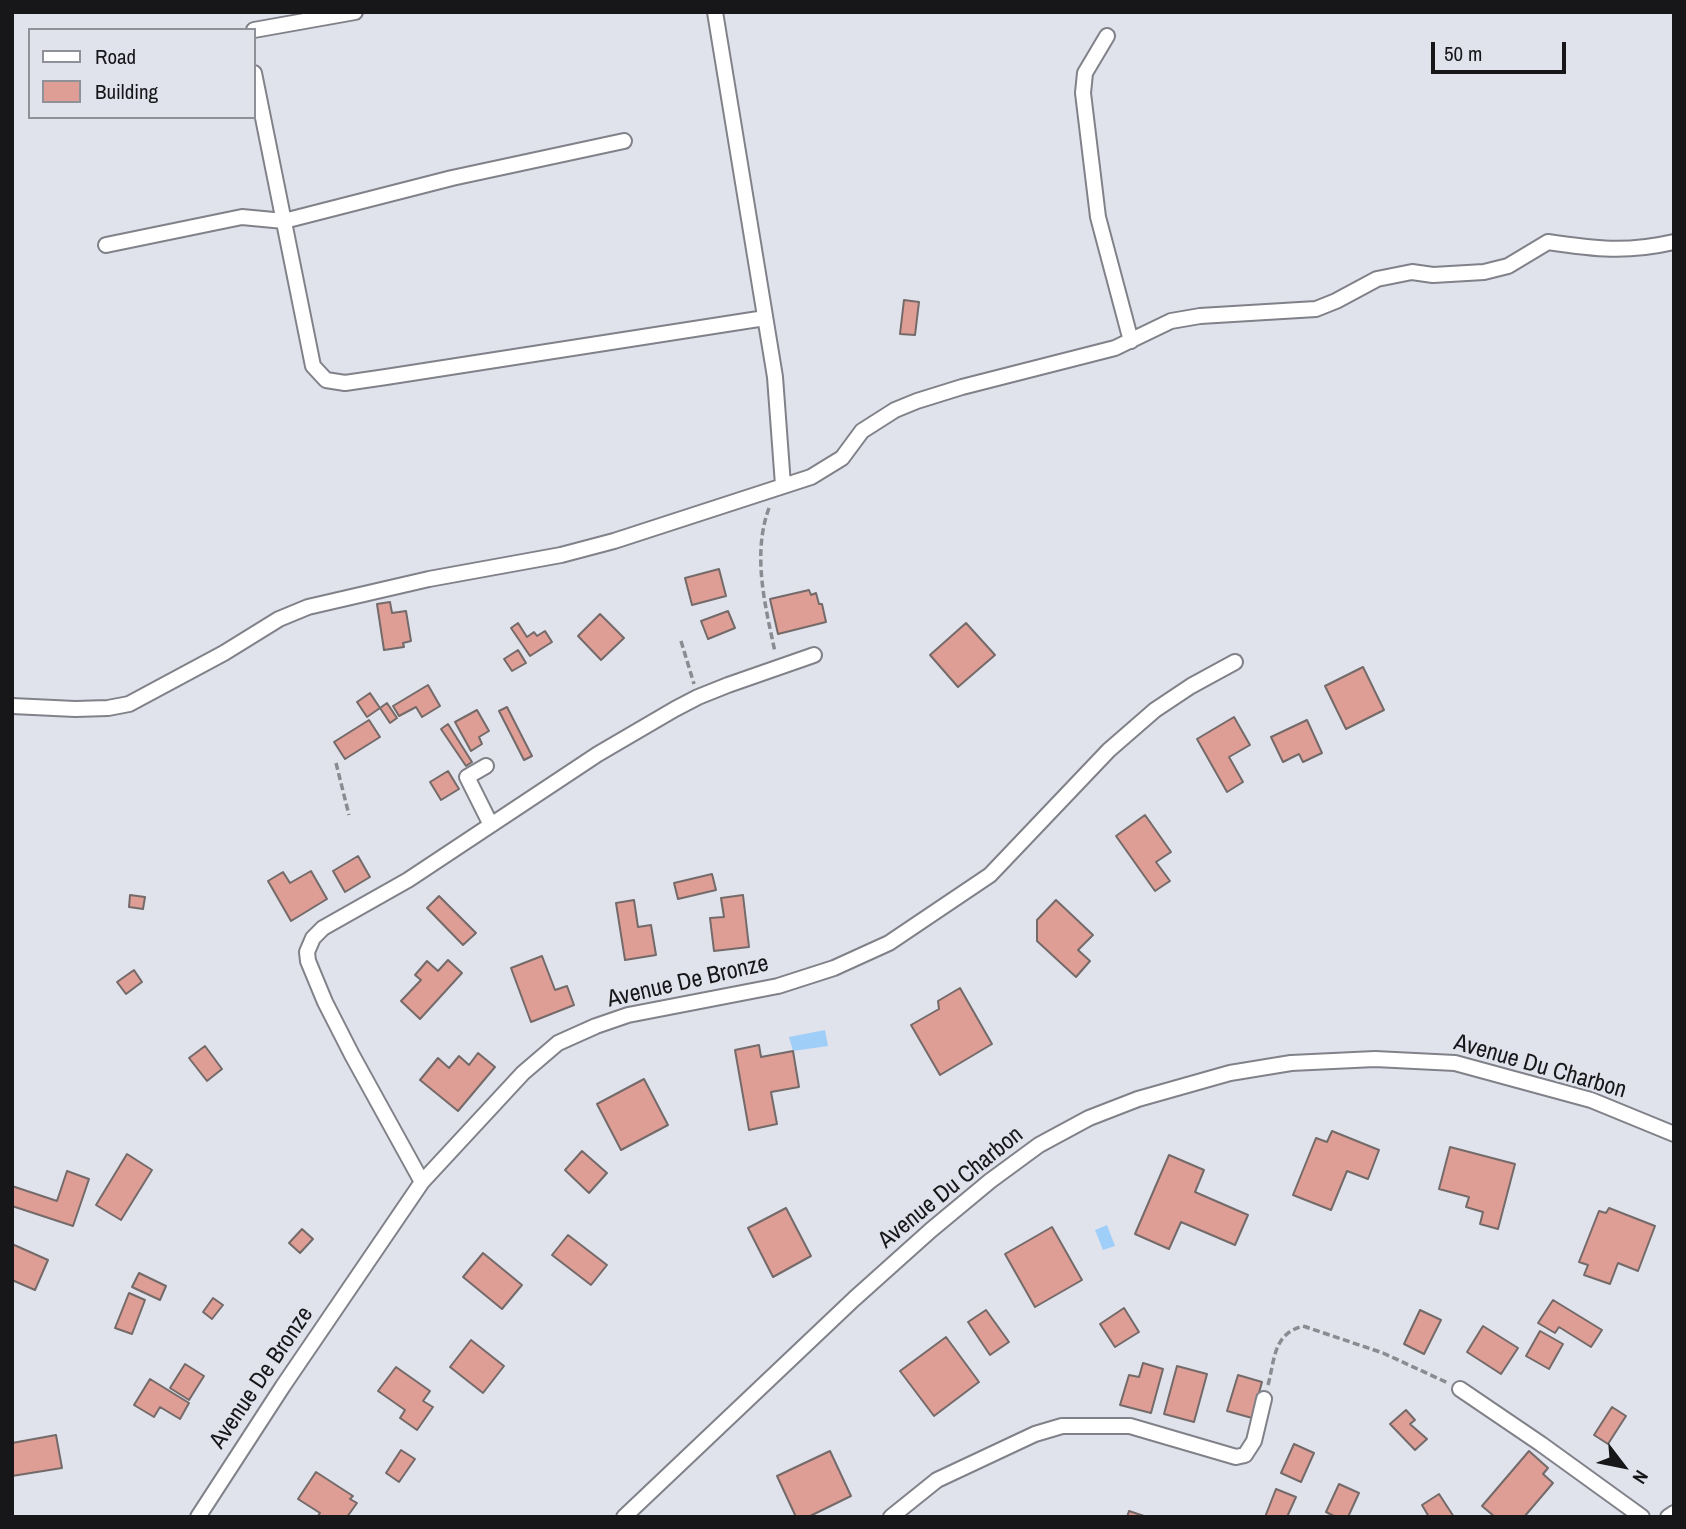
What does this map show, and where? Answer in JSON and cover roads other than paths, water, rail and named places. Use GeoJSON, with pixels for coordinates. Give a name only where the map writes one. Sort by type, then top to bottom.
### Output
{"type":"FeatureCollection","features":[{"type":"Feature","properties":{"kind":"street"},"geometry":{"type":"LineString","coordinates":[[256,30],[355,12]]}},
{"type":"Feature","properties":{"kind":"street"},"geometry":{"type":"LineString","coordinates":[[715,12],[775,377],[783,485]]}},
{"type":"Feature","properties":{"kind":"street"},"geometry":{"type":"LineString","coordinates":[[1107,36],[1095,52],[1085,73],[1083,93],[1098,217],[1131,341]]}},
{"type":"Feature","properties":{"kind":"street"},"geometry":{"type":"LineString","coordinates":[[256,83],[313,366],[326,380],[345,383],[765,318]]}},
{"type":"Feature","properties":{"kind":"street"},"geometry":{"type":"LineString","coordinates":[[106,245],[242,217],[284,221],[452,178],[624,141]]}},
{"type":"Feature","properties":{"kind":"street"},"geometry":{"type":"LineString","coordinates":[[12,706],[75,709],[129,704],[224,653],[279,619],[309,607],[429,579],[587,548],[811,477],[830,467],[847,452],[862,431],[879,419],[917,401],[1090,355],[1181,319],[1316,309],[1377,279],[1412,272],[1433,275],[1484,272],[1508,266],[1548,242],[1577,248],[1634,250],[1674,242]]}},
{"type":"Feature","properties":{"kind":"street"},"geometry":{"type":"LineString","coordinates":[[422,1182],[325,1002],[308,961],[307,951],[313,938],[323,928],[408,880],[598,754],[698,696],[814,656]]}},
{"type":"Feature","properties":{"kind":"street","name":"Avenue De Bronze"},"geometry":{"type":"LineString","coordinates":[[198,1517],[290,1374],[422,1182],[523,1073],[558,1044],[628,1015],[778,986],[834,968],[889,943],[990,875],[1109,750],[1155,710],[1235,662]]}},
{"type":"Feature","properties":{"kind":"street"},"geometry":{"type":"LineString","coordinates":[[486,766],[467,777],[491,824]]}},
{"type":"Feature","properties":{"kind":"street","name":"Avenue Du Charbon"},"geometry":{"type":"LineString","coordinates":[[624,1517],[854,1299],[980,1189],[1039,1145],[1089,1118],[1139,1099],[1230,1073],[1291,1063],[1375,1059],[1442,1062],[1455,1063],[1591,1100],[1674,1134]]}},
{"type":"Feature","properties":{"kind":"street"},"geometry":{"type":"LineString","coordinates":[[1460,1389],[1532,1437],[1642,1517]]}},
{"type":"Feature","properties":{"kind":"street"},"geometry":{"type":"LineString","coordinates":[[891,1517],[937,1480],[1035,1434],[1062,1426],[1130,1426],[1236,1457],[1245,1455],[1254,1441],[1265,1399]]}},
{"type":"Feature","properties":{"kind":"street"},"geometry":{"type":"LineString","coordinates":[[1668,1517],[1674,1513]]}},
{"type":"Feature","properties":{"kind":"water"},"geometry":{"type":"Polygon","coordinates":[[[825,1030],[828,1046],[793,1051],[789,1037],[825,1030]]]}},
{"type":"Feature","properties":{"kind":"water"},"geometry":{"type":"Polygon","coordinates":[[[1107,1225],[1115,1246],[1103,1250],[1095,1230],[1107,1225]]]}}]}
